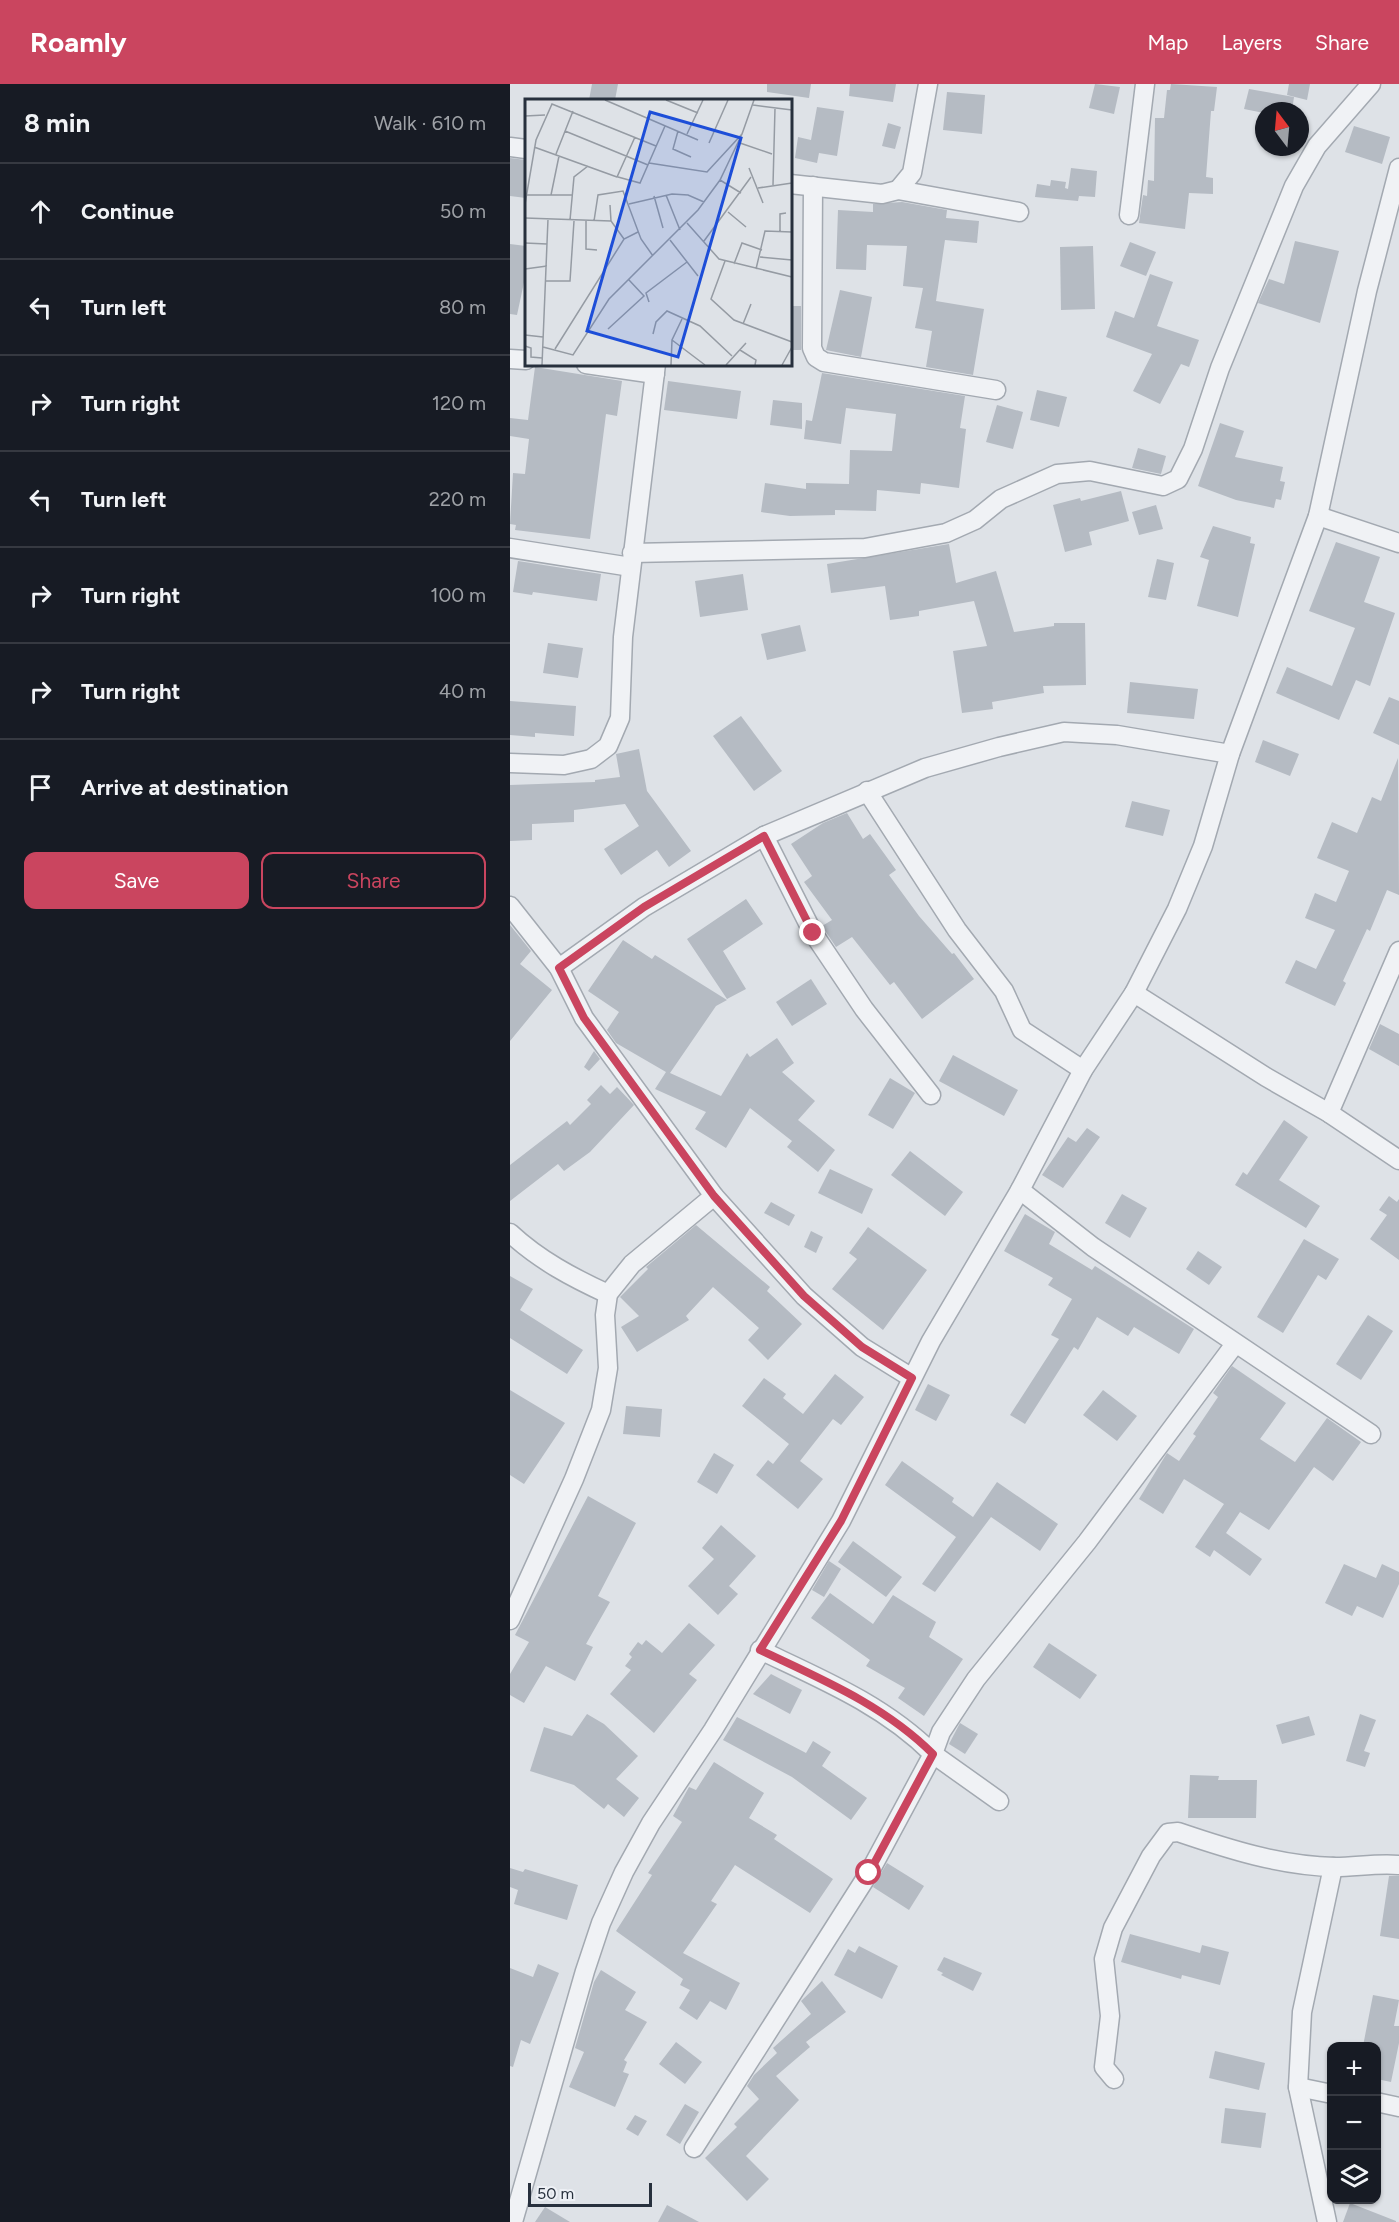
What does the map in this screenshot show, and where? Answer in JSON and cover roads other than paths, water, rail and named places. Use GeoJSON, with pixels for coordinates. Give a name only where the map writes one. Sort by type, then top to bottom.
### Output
{"type":"FeatureCollection","features":[{"type":"Feature","properties":{"kind":"street"},"geometry":{"type":"LineString","coordinates":[[898,190],[912,172],[928,84]]}},
{"type":"Feature","properties":{"kind":"street"},"geometry":{"type":"LineString","coordinates":[[1129,215],[1145,84]]}},
{"type":"Feature","properties":{"kind":"street"},"geometry":{"type":"LineString","coordinates":[[510,548],[632,560],[865,548],[946,533],[975,520],[1001,499],[1057,474],[1090,471],[1163,486],[1178,478],[1193,448],[1220,368],[1294,186],[1317,146],[1371,84]]}},
{"type":"Feature","properties":{"kind":"street"},"geometry":{"type":"LineString","coordinates":[[510,147],[525,149]]}},
{"type":"Feature","properties":{"kind":"street"},"geometry":{"type":"LineString","coordinates":[[513,2222],[601,1923],[651,1823],[713,1730],[841,1521],[912,1378],[1020,1190],[1083,1070],[1134,993],[1178,909],[1198,856],[1230,754],[1318,516],[1366,291],[1399,168]]}},
{"type":"Feature","properties":{"kind":"street"},"geometry":{"type":"LineString","coordinates":[[792,183],[882,194],[898,190],[1018,212]]}},
{"type":"Feature","properties":{"kind":"street"},"geometry":{"type":"LineString","coordinates":[[813,186],[812,348],[816,357],[824,362],[996,390]]}},
{"type":"Feature","properties":{"kind":"street"},"geometry":{"type":"LineString","coordinates":[[510,358],[525,360]]}},
{"type":"Feature","properties":{"kind":"street"},"geometry":{"type":"LineString","coordinates":[[510,763],[564,765],[591,759],[608,746],[620,718],[623,637],[656,369],[614,366]]}},
{"type":"Feature","properties":{"kind":"street"},"geometry":{"type":"LineString","coordinates":[[1318,516],[1399,543]]}},
{"type":"Feature","properties":{"kind":"street"},"geometry":{"type":"LineString","coordinates":[[559,968],[644,907],[764,836],[925,768],[1064,732],[1117,735],[1230,754]]}},
{"type":"Feature","properties":{"kind":"street"},"geometry":{"type":"LineString","coordinates":[[867,792],[957,930],[1004,991],[1022,1030],[1083,1070]]}},
{"type":"Feature","properties":{"kind":"street"},"geometry":{"type":"LineString","coordinates":[[764,836],[813,933],[864,1009],[931,1095]]}},
{"type":"Feature","properties":{"kind":"street"},"geometry":{"type":"LineString","coordinates":[[510,906],[559,968],[584,1018],[714,1196],[804,1296],[862,1347],[912,1378]]}},
{"type":"Feature","properties":{"kind":"street"},"geometry":{"type":"LineString","coordinates":[[1329,1113],[1399,951]]}},
{"type":"Feature","properties":{"kind":"street"},"geometry":{"type":"LineString","coordinates":[[1134,993],[1266,1077],[1329,1113],[1399,1160]]}},
{"type":"Feature","properties":{"kind":"street"},"geometry":{"type":"LineString","coordinates":[[1020,1190],[1093,1247],[1371,1434]]}},
{"type":"Feature","properties":{"kind":"street"},"geometry":{"type":"LineString","coordinates":[[510,1620],[574,1479],[601,1410],[608,1368],[605,1315],[608,1294],[632,1264],[714,1196]]}},
{"type":"Feature","properties":{"kind":"street"},"geometry":{"type":"LineString","coordinates":[[510,1233],[529,1251],[562,1272],[608,1294]]}},
{"type":"Feature","properties":{"kind":"street"},"geometry":{"type":"LineString","coordinates":[[694,2148],[869,1873],[933,1754],[941,1732],[976,1679],[1087,1542],[1235,1344]]}},
{"type":"Feature","properties":{"kind":"street"},"geometry":{"type":"LineString","coordinates":[[760,1650],[836,1686],[889,1716],[933,1754],[999,1801]]}},
{"type":"Feature","properties":{"kind":"street"},"geometry":{"type":"LineString","coordinates":[[1114,2079],[1104,2067],[1110,2016],[1104,1959],[1113,1928],[1162,1839],[1168,1833],[1178,1832],[1234,1851],[1333,1867],[1399,1866]]}},
{"type":"Feature","properties":{"kind":"street"},"geometry":{"type":"LineString","coordinates":[[1327,2222],[1298,2087],[1302,2012],[1333,1867]]}},
{"type":"Feature","properties":{"kind":"street"},"geometry":{"type":"LineString","coordinates":[[1298,2087],[1327,2093]]}},
{"type":"Feature","properties":{"kind":"street"},"geometry":{"type":"LineString","coordinates":[[1381,2103],[1399,2107]]}}]}
